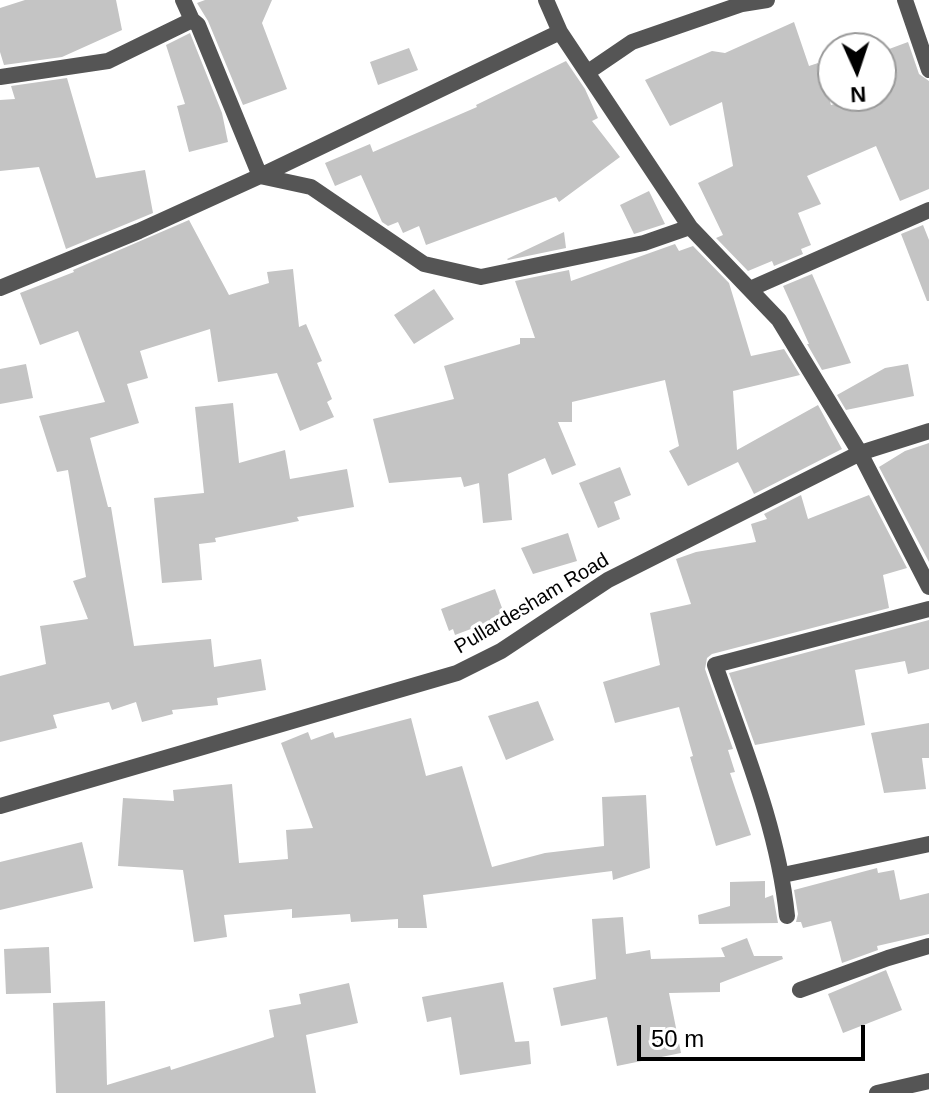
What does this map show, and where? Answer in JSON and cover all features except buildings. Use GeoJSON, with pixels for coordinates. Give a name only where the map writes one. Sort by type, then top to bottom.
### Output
{"type":"FeatureCollection","features":[{"type":"Feature","properties":{"kind":"street"},"geometry":{"type":"LineString","coordinates":[[183,0],[192,20],[198,25],[260,176]]}},
{"type":"Feature","properties":{"kind":"street"},"geometry":{"type":"LineString","coordinates":[[546,0],[560,32],[690,227],[779,320],[860,453],[929,587]]}},
{"type":"Feature","properties":{"kind":"street"},"geometry":{"type":"LineString","coordinates":[[588,72],[632,42],[742,4],[767,0]]}},
{"type":"Feature","properties":{"kind":"street"},"geometry":{"type":"LineString","coordinates":[[905,0],[929,70]]}},
{"type":"Feature","properties":{"kind":"street"},"geometry":{"type":"LineString","coordinates":[[0,77],[108,61],[192,20]]}},
{"type":"Feature","properties":{"kind":"street"},"geometry":{"type":"LineString","coordinates":[[0,288],[139,231],[260,176],[560,32]]}},
{"type":"Feature","properties":{"kind":"street"},"geometry":{"type":"LineString","coordinates":[[260,176],[311,187],[424,264],[481,277],[644,243],[690,227]]}},
{"type":"Feature","properties":{"kind":"street"},"geometry":{"type":"LineString","coordinates":[[750,289],[929,210]]}},
{"type":"Feature","properties":{"kind":"street","name":"Pullardesham Road"},"geometry":{"type":"LineString","coordinates":[[0,806],[457,673],[510,646],[608,580],[860,453],[929,431]]}},
{"type":"Feature","properties":{"kind":"street"},"geometry":{"type":"LineString","coordinates":[[787,916],[783,875],[768,815],[715,665],[929,609]]}},
{"type":"Feature","properties":{"kind":"street"},"geometry":{"type":"LineString","coordinates":[[783,875],[929,844]]}},
{"type":"Feature","properties":{"kind":"street"},"geometry":{"type":"LineString","coordinates":[[800,990],[929,946]]}},
{"type":"Feature","properties":{"kind":"street"},"geometry":{"type":"LineString","coordinates":[[877,1093],[929,1081]]}}]}
